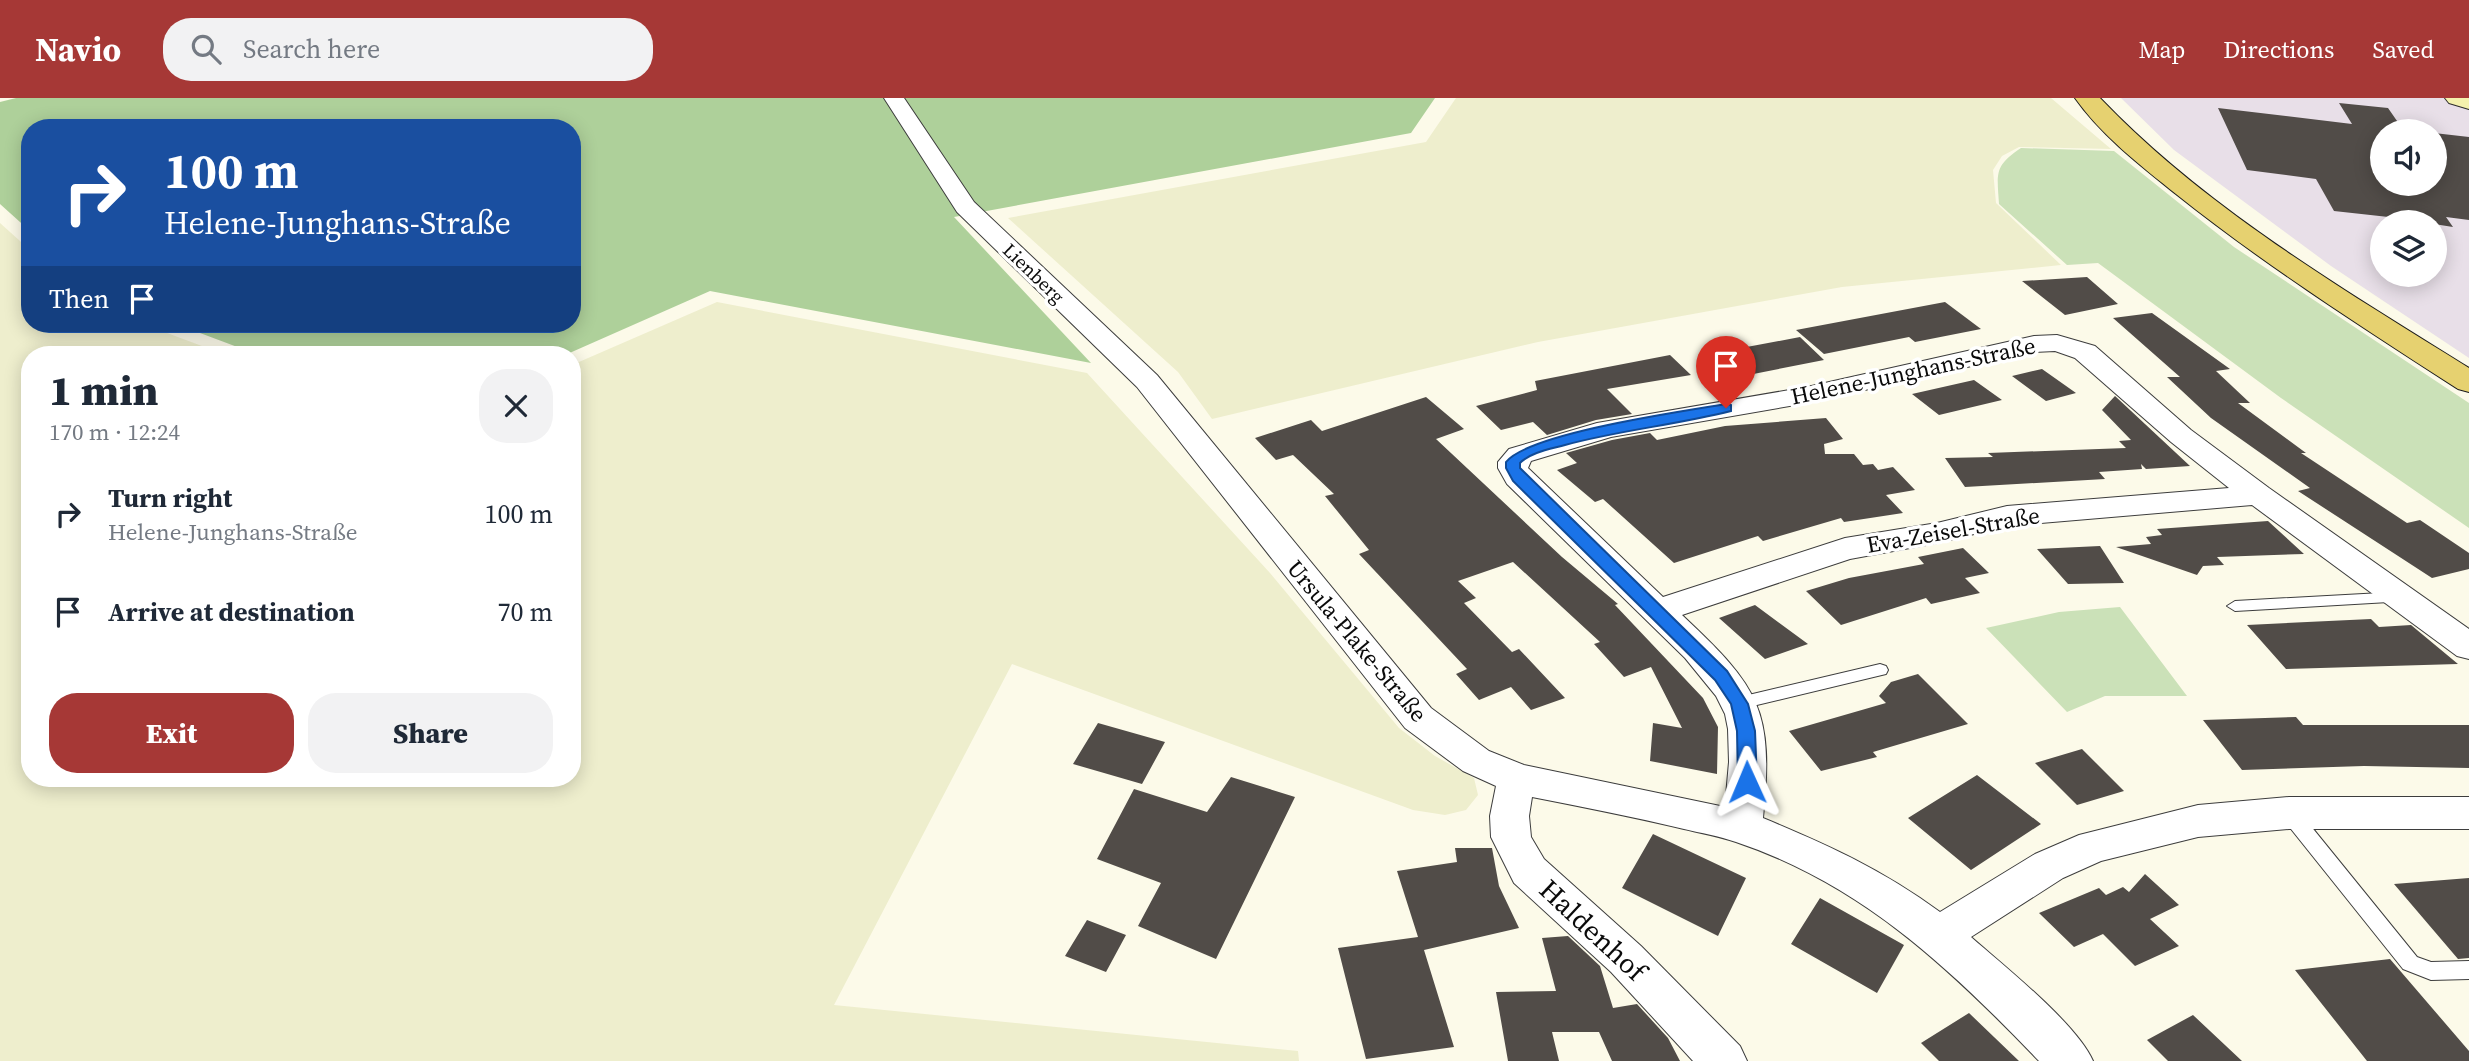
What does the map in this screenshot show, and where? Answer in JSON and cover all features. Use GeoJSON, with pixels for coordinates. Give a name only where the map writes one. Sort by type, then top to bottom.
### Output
{"type":"FeatureCollection","features":[{"type":"Feature","properties":{"kind":"main road"},"geometry":{"type":"LineString","coordinates":[[2087,98],[2144,153],[2199,199],[2277,257],[2469,382]]}},
{"type":"Feature","properties":{"kind":"street","name":"Lienberg"},"geometry":{"type":"LineString","coordinates":[[894,98],[965,207],[1147,381],[1189,436]]}},
{"type":"Feature","properties":{"kind":"street"},"geometry":{"type":"LineString","coordinates":[[2457,98],[2469,102]]}},
{"type":"Feature","properties":{"kind":"street","name":"Helene-Junghans-Straße"},"geometry":{"type":"LineString","coordinates":[[1742,827],[1748,758],[1740,704],[1721,675],[1518,477],[1513,462],[1520,455],[1618,427],[1807,395],[2000,351],[2057,343],[2084,352],[2172,428],[2258,495],[2469,646]]}},
{"type":"Feature","properties":{"kind":"street","name":"Ursula-Plake-Straße"},"geometry":{"type":"LineString","coordinates":[[1189,436],[1418,718],[1476,761],[1518,779],[1742,827],[1817,858],[1882,893],[1939,935],[2004,993],[2070,1061]]}},
{"type":"Feature","properties":{"kind":"street","name":"Eva-Zeisel-Straße"},"geometry":{"type":"LineString","coordinates":[[1657,611],[1845,549],[1937,533],[2007,516],[2258,495]]}},
{"type":"Feature","properties":{"kind":"street","name":"Haldenhof"},"geometry":{"type":"LineString","coordinates":[[1518,779],[1508,822],[1517,856],[1529,871],[1626,959],[1724,1061]]}},
{"type":"Feature","properties":{"kind":"street"},"geometry":{"type":"LineString","coordinates":[[1939,935],[2049,866],[2094,846],[2198,821],[2289,813],[2469,813]]}},
{"type":"Feature","properties":{"kind":"lane"},"geometry":{"type":"LineString","coordinates":[[2235,606],[2402,597]]}},
{"type":"Feature","properties":{"kind":"lane"},"geometry":{"type":"LineString","coordinates":[[1740,704],[1880,670]]}},
{"type":"Feature","properties":{"kind":"lane"},"geometry":{"type":"LineString","coordinates":[[2289,813],[2410,963],[2420,970],[2431,972],[2469,970]]}},
{"type":"Feature","properties":{"kind":"shaded area"},"geometry":{"type":"Polygon","coordinates":[[[2121,98],[2469,98],[2469,358],[2331,266],[2174,150],[2121,98]]]}},
{"type":"Feature","properties":{"kind":"green space"},"geometry":{"type":"Polygon","coordinates":[[[16,98],[1435,98],[1411,133],[954,217],[1091,363],[710,291],[581,348],[235,346],[200,333],[581,333],[581,119],[21,119],[21,223],[0,204],[0,102],[16,98]]]}},
{"type":"Feature","properties":{"kind":"green space"},"geometry":{"type":"Polygon","coordinates":[[[1456,98],[2051,98],[2111,149],[2019,147],[2002,156],[1993,170],[1996,203],[2061,265],[1842,287],[1538,342],[1212,419],[1178,372],[1008,218],[1426,142],[1456,98]]]}},
{"type":"Feature","properties":{"kind":"green space"},"geometry":{"type":"Polygon","coordinates":[[[2021,148],[2114,151],[2234,247],[2469,403],[2469,528],[2281,398],[2098,263],[2067,265],[1999,204],[1999,171],[2006,160],[2021,148]]]}},
{"type":"Feature","properties":{"kind":"green space"},"geometry":{"type":"Polygon","coordinates":[[[0,223],[21,242],[21,333],[167,333],[202,346],[21,346],[21,787],[581,787],[581,361],[717,302],[1087,373],[1270,573],[1399,728],[1435,756],[1474,778],[1478,795],[1466,810],[1445,815],[1413,810],[1012,664],[834,1005],[1298,1051],[1299,1061],[0,1061],[0,223]]]}},
{"type":"Feature","properties":{"kind":"green space"},"geometry":{"type":"Polygon","coordinates":[[[2120,607],[2187,696],[2105,696],[2067,712],[1986,628],[2059,612],[2120,607]]]}},
{"type":"Feature","properties":{"kind":"building"},"geometry":{"type":"Polygon","coordinates":[[[2339,103],[2388,108],[2396,119],[2370,119],[2370,196],[2447,196],[2447,134],[2469,137],[2469,220],[2447,217],[2447,210],[2370,210],[2370,215],[2334,211],[2316,179],[2247,170],[2218,108],[2352,124],[2339,103]]]}},
{"type":"Feature","properties":{"kind":"building"},"geometry":{"type":"Polygon","coordinates":[[[2087,277],[2118,304],[2065,315],[2022,281],[2087,277]]]}},
{"type":"Feature","properties":{"kind":"building"},"geometry":{"type":"Polygon","coordinates":[[[1945,302],[1981,329],[1915,342],[1909,337],[1824,354],[1796,330],[1945,302]]]}},
{"type":"Feature","properties":{"kind":"building"},"geometry":{"type":"Polygon","coordinates":[[[2152,313],[2230,369],[2216,371],[2250,403],[2238,403],[2306,453],[2301,453],[2407,523],[2420,520],[2469,553],[2469,569],[2432,578],[2298,491],[2310,488],[2211,418],[2167,377],[2180,377],[2113,318],[2152,313]]]}},
{"type":"Feature","properties":{"kind":"building"},"geometry":{"type":"Polygon","coordinates":[[[1800,337],[1824,360],[1728,379],[1704,355],[1800,337]]]}},
{"type":"Feature","properties":{"kind":"building"},"geometry":{"type":"Polygon","coordinates":[[[1670,355],[1691,375],[1607,389],[1632,414],[1596,420],[1547,435],[1533,422],[1501,430],[1476,406],[1537,390],[1535,381],[1670,355]]]}},
{"type":"Feature","properties":{"kind":"building"},"geometry":{"type":"Polygon","coordinates":[[[2042,369],[2076,393],[2046,401],[2012,376],[2042,369]]]}},
{"type":"Feature","properties":{"kind":"building"},"geometry":{"type":"Polygon","coordinates":[[[1974,380],[2002,400],[1939,415],[1912,394],[1974,380]]]}},
{"type":"Feature","properties":{"kind":"building"},"geometry":{"type":"Polygon","coordinates":[[[2115,396],[2190,466],[2146,469],[2141,464],[2142,469],[2099,472],[2105,479],[1965,487],[1945,458],[1993,457],[1988,453],[2126,448],[2119,441],[2131,440],[2102,410],[2115,396]]]}},
{"type":"Feature","properties":{"kind":"building"},"geometry":{"type":"Polygon","coordinates":[[[1426,397],[1464,429],[1436,439],[1562,557],[1618,604],[1615,605],[1703,698],[1718,727],[1717,774],[1650,761],[1653,723],[1682,728],[1651,667],[1624,677],[1594,644],[1600,642],[1513,562],[1458,581],[1476,598],[1464,603],[1512,652],[1519,649],[1565,698],[1531,710],[1511,687],[1479,700],[1456,674],[1467,669],[1359,554],[1369,550],[1325,496],[1334,494],[1293,455],[1276,460],[1255,438],[1311,420],[1322,431],[1426,397]]]}},
{"type":"Feature","properties":{"kind":"building"},"geometry":{"type":"Polygon","coordinates":[[[1826,418],[1843,439],[1824,444],[1825,454],[1854,454],[1863,465],[1873,464],[1878,470],[1893,467],[1915,490],[1886,495],[1903,513],[1844,522],[1841,518],[1763,541],[1758,536],[1674,563],[1603,499],[1595,502],[1557,470],[1577,463],[1566,453],[1612,440],[1650,433],[1657,440],[1725,426],[1826,418]]]}},
{"type":"Feature","properties":{"kind":"building"},"geometry":{"type":"Polygon","coordinates":[[[2268,521],[2304,554],[2217,557],[2224,565],[2203,566],[2197,575],[2116,547],[2151,544],[2146,537],[2162,535],[2157,529],[2268,521]]]}},
{"type":"Feature","properties":{"kind":"building"},"geometry":{"type":"Polygon","coordinates":[[[2100,546],[2124,583],[2068,584],[2037,549],[2100,546]]]}},
{"type":"Feature","properties":{"kind":"building"},"geometry":{"type":"Polygon","coordinates":[[[1963,548],[1989,573],[1965,578],[1980,593],[1931,604],[1926,598],[1841,625],[1806,591],[1849,578],[1924,564],[1918,557],[1963,548]]]}},
{"type":"Feature","properties":{"kind":"building"},"geometry":{"type":"Polygon","coordinates":[[[1755,605],[1808,644],[1765,659],[1719,618],[1755,605]]]}},
{"type":"Feature","properties":{"kind":"building"},"geometry":{"type":"Polygon","coordinates":[[[2371,619],[2379,627],[2411,625],[2458,664],[2286,669],[2247,625],[2371,619]]]}},
{"type":"Feature","properties":{"kind":"building"},"geometry":{"type":"Polygon","coordinates":[[[1918,674],[1968,724],[1873,752],[1877,757],[1821,771],[1789,731],[1886,703],[1879,696],[1891,682],[1918,674]]]}},
{"type":"Feature","properties":{"kind":"building"},"geometry":{"type":"Polygon","coordinates":[[[2296,717],[2303,725],[2469,725],[2469,768],[2364,766],[2242,770],[2203,720],[2296,717]]]}},
{"type":"Feature","properties":{"kind":"building"},"geometry":{"type":"Polygon","coordinates":[[[1098,723],[1165,742],[1142,784],[1073,764],[1098,723]]]}},
{"type":"Feature","properties":{"kind":"building"},"geometry":{"type":"Polygon","coordinates":[[[2082,749],[2124,791],[2077,805],[2035,763],[2082,749]]]}},
{"type":"Feature","properties":{"kind":"building"},"geometry":{"type":"Polygon","coordinates":[[[1977,775],[2041,824],[1971,870],[1908,818],[1977,775]]]}},
{"type":"Feature","properties":{"kind":"building"},"geometry":{"type":"Polygon","coordinates":[[[1231,777],[1295,797],[1216,959],[1138,926],[1161,883],[1097,859],[1134,789],[1207,812],[1231,777]]]}},
{"type":"Feature","properties":{"kind":"building"},"geometry":{"type":"Polygon","coordinates":[[[1653,834],[1746,878],[1718,936],[1622,888],[1653,834]]]}},
{"type":"Feature","properties":{"kind":"building"},"geometry":{"type":"Polygon","coordinates":[[[1455,848],[1492,848],[1499,886],[1519,928],[1424,950],[1454,1047],[1366,1059],[1338,948],[1418,937],[1397,871],[1457,862],[1455,848]]]}},
{"type":"Feature","properties":{"kind":"building"},"geometry":{"type":"Polygon","coordinates":[[[2145,874],[2179,905],[2150,919],[2179,946],[2135,966],[2103,934],[2074,947],[2039,913],[2099,888],[2106,895],[2123,887],[2129,892],[2145,874]]]}},
{"type":"Feature","properties":{"kind":"building"},"geometry":{"type":"Polygon","coordinates":[[[2469,878],[2469,958],[2458,959],[2394,884],[2469,878]]]}},
{"type":"Feature","properties":{"kind":"building"},"geometry":{"type":"Polygon","coordinates":[[[1820,898],[1904,945],[1877,993],[1791,944],[1820,898]]]}},
{"type":"Feature","properties":{"kind":"building"},"geometry":{"type":"Polygon","coordinates":[[[1087,920],[1126,935],[1106,972],[1065,956],[1087,920]]]}},
{"type":"Feature","properties":{"kind":"building"},"geometry":{"type":"Polygon","coordinates":[[[1568,936],[1600,966],[1613,1008],[1637,1004],[1668,1038],[1680,1061],[1612,1061],[1599,1032],[1552,1032],[1559,1061],[1508,1061],[1496,992],[1556,991],[1542,938],[1568,936]]]}},
{"type":"Feature","properties":{"kind":"building"},"geometry":{"type":"Polygon","coordinates":[[[2390,959],[2469,1051],[2469,1061],[2367,1061],[2295,970],[2390,959]]]}},
{"type":"Feature","properties":{"kind":"building"},"geometry":{"type":"Polygon","coordinates":[[[1969,1013],[2019,1061],[1939,1061],[1921,1043],[1969,1013]]]}},
{"type":"Feature","properties":{"kind":"building"},"geometry":{"type":"Polygon","coordinates":[[[2193,1015],[2242,1061],[2168,1061],[2147,1040],[2193,1015]]]}},
{"type":"Feature","properties":{"kind":"route"},"geometry":{"type":"LineString","coordinates":[[1726,408],[1650,420],[1544,446],[1520,455],[1513,462],[1513,468],[1518,477],[1721,675],[1740,704],[1746,731],[1747,782]]}}]}
